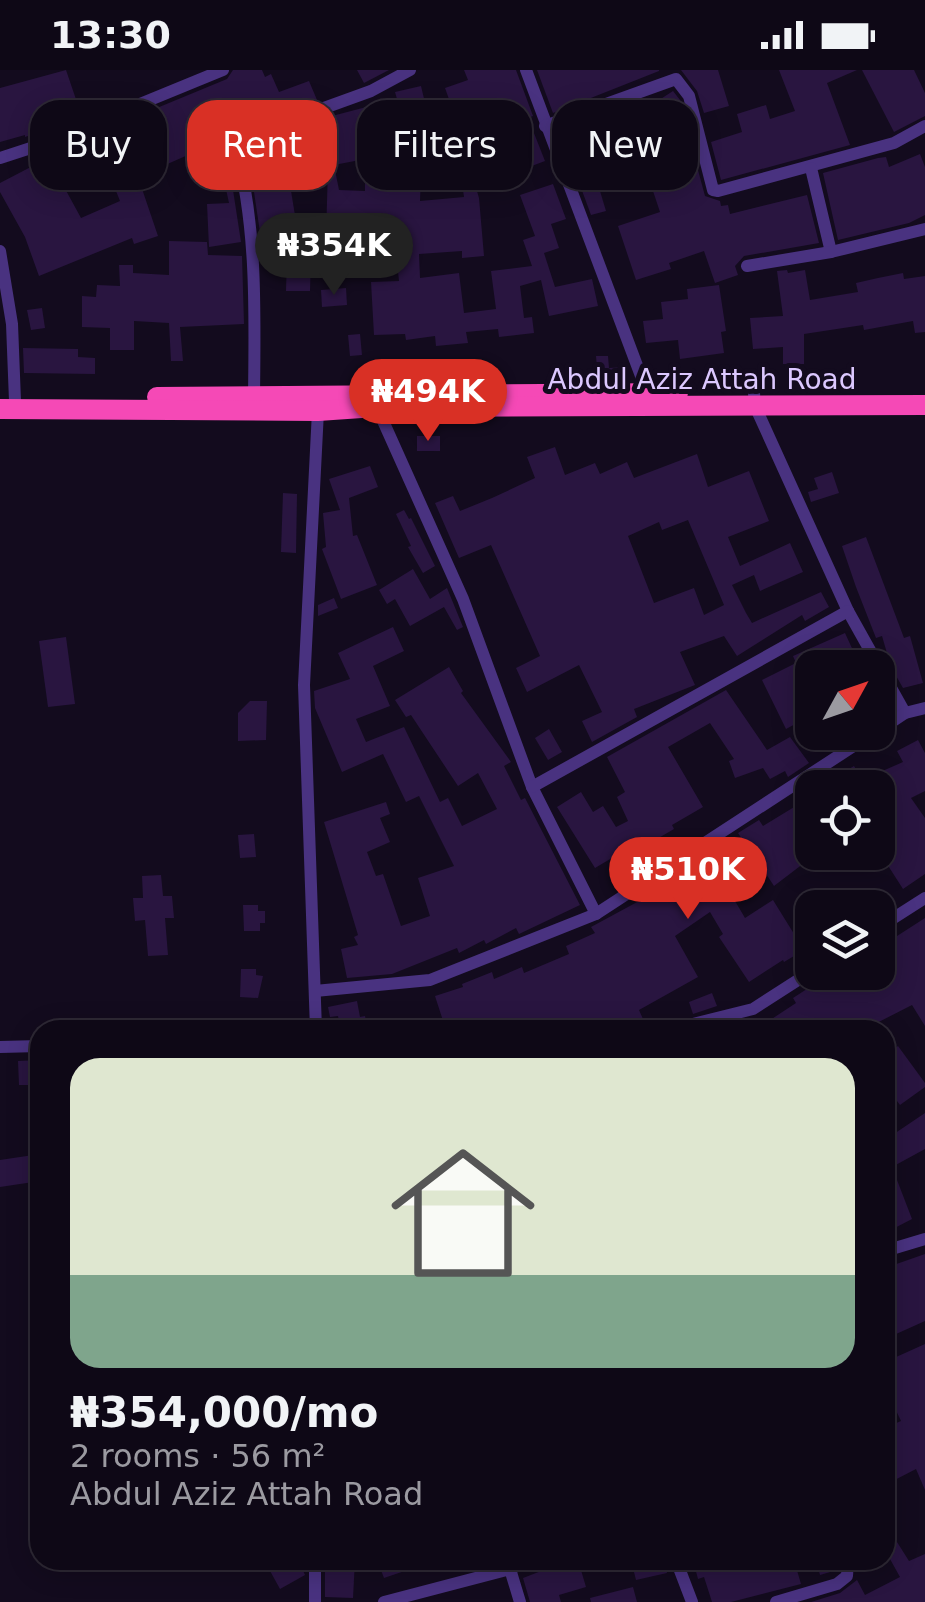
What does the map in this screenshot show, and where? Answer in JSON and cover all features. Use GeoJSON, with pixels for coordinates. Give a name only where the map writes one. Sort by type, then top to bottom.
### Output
{"type":"FeatureCollection","features":[{"type":"Feature","properties":{"kind":"highway","name":"Abdul Aziz Attah Road"},"geometry":{"type":"LineString","coordinates":[[5,403],[318,411],[374,400],[647,392],[754,400],[925,393]]}},
{"type":"Feature","properties":{"kind":"highway","name":"Abdul Aziz Attah Road"},"geometry":{"type":"LineString","coordinates":[[5,403],[254,394],[374,400],[754,400],[925,405]]}},
{"type":"Feature","properties":{"kind":"street"},"geometry":{"type":"LineString","coordinates":[[0,158],[223,70]]}},
{"type":"Feature","properties":{"kind":"street"},"geometry":{"type":"LineString","coordinates":[[337,103],[371,91],[410,70]]}},
{"type":"Feature","properties":{"kind":"street"},"geometry":{"type":"LineString","coordinates":[[526,70],[647,392]]}},
{"type":"Feature","properties":{"kind":"street"},"geometry":{"type":"LineString","coordinates":[[545,126],[676,79],[689,96],[713,190],[811,168],[894,143],[925,126]]}},
{"type":"Feature","properties":{"kind":"street"},"geometry":{"type":"LineString","coordinates":[[811,168],[830,252]]}},
{"type":"Feature","properties":{"kind":"street"},"geometry":{"type":"LineString","coordinates":[[247,190],[255,330],[254,394]]}},
{"type":"Feature","properties":{"kind":"street"},"geometry":{"type":"LineString","coordinates":[[747,266],[830,252],[925,229]]}},
{"type":"Feature","properties":{"kind":"street"},"geometry":{"type":"LineString","coordinates":[[0,251],[12,324],[5,403]]}},
{"type":"Feature","properties":{"kind":"street"},"geometry":{"type":"LineString","coordinates":[[374,400],[463,600],[532,787],[596,914]]}},
{"type":"Feature","properties":{"kind":"street"},"geometry":{"type":"LineString","coordinates":[[754,400],[848,611],[905,714]]}},
{"type":"Feature","properties":{"kind":"street"},"geometry":{"type":"LineString","coordinates":[[316,1020],[304,685],[318,411]]}},
{"type":"Feature","properties":{"kind":"street"},"geometry":{"type":"LineString","coordinates":[[532,787],[848,611]]}},
{"type":"Feature","properties":{"kind":"street"},"geometry":{"type":"LineString","coordinates":[[895,720],[925,708]]}},
{"type":"Feature","properties":{"kind":"street"},"geometry":{"type":"LineString","coordinates":[[316,991],[430,980],[596,914],[847,750]]}},
{"type":"Feature","properties":{"kind":"street"},"geometry":{"type":"LineString","coordinates":[[895,917],[925,898]]}},
{"type":"Feature","properties":{"kind":"street"},"geometry":{"type":"LineString","coordinates":[[707,1020],[753,1008],[795,982]]}},
{"type":"Feature","properties":{"kind":"street"},"geometry":{"type":"LineString","coordinates":[[0,1046],[30,1046]]}},
{"type":"Feature","properties":{"kind":"street"},"geometry":{"type":"LineString","coordinates":[[895,1248],[925,1239]]}},
{"type":"Feature","properties":{"kind":"street"},"geometry":{"type":"LineString","coordinates":[[315,1570],[315,1602]]}},
{"type":"Feature","properties":{"kind":"street"},"geometry":{"type":"LineString","coordinates":[[384,1602],[506,1570]]}},
{"type":"Feature","properties":{"kind":"street"},"geometry":{"type":"LineString","coordinates":[[510,1570],[520,1602]]}},
{"type":"Feature","properties":{"kind":"street"},"geometry":{"type":"LineString","coordinates":[[680,1570],[692,1602]]}},
{"type":"Feature","properties":{"kind":"street"},"geometry":{"type":"LineString","coordinates":[[776,1602],[836,1584],[847,1576],[847,1570]]}},
{"type":"Feature","properties":{"kind":"building"},"geometry":{"type":"Polygon","coordinates":[[[66,70],[76,100],[30,100],[30,135],[0,142],[0,88],[66,70]]]}},
{"type":"Feature","properties":{"kind":"building"},"geometry":{"type":"Polygon","coordinates":[[[233,70],[262,70],[265,77],[271,74],[279,92],[309,81],[317,100],[187,100],[187,155],[167,164],[167,104],[227,79],[233,70]]]}},
{"type":"Feature","properties":{"kind":"building"},"geometry":{"type":"Polygon","coordinates":[[[357,70],[389,70],[364,83],[357,70]]]}},
{"type":"Feature","properties":{"kind":"building"},"geometry":{"type":"Polygon","coordinates":[[[464,70],[516,70],[527,100],[449,100],[445,88],[468,80],[464,70]]]}},
{"type":"Feature","properties":{"kind":"building"},"geometry":{"type":"Polygon","coordinates":[[[537,70],[659,70],[586,100],[552,100],[552,110],[537,70]]]}},
{"type":"Feature","properties":{"kind":"building"},"geometry":{"type":"Polygon","coordinates":[[[681,70],[718,70],[729,106],[704,113],[697,91],[681,70]]]}},
{"type":"Feature","properties":{"kind":"building"},"geometry":{"type":"Polygon","coordinates":[[[779,70],[857,70],[827,83],[850,145],[721,180],[711,142],[742,132],[737,114],[766,105],[770,119],[795,111],[779,70]]]}},
{"type":"Feature","properties":{"kind":"building"},"geometry":{"type":"Polygon","coordinates":[[[862,70],[914,70],[925,93],[925,116],[894,132],[862,70]]]}},
{"type":"Feature","properties":{"kind":"building"},"geometry":{"type":"Polygon","coordinates":[[[421,86],[424,100],[393,100],[397,99],[395,92],[421,86]]]}},
{"type":"Feature","properties":{"kind":"building"},"geometry":{"type":"Polygon","coordinates":[[[673,91],[680,100],[659,100],[673,91]]]}},
{"type":"Feature","properties":{"kind":"building"},"geometry":{"type":"Polygon","coordinates":[[[357,109],[357,161],[337,164],[337,115],[357,109]]]}},
{"type":"Feature","properties":{"kind":"building"},"geometry":{"type":"Polygon","coordinates":[[[532,128],[545,161],[532,166],[532,128]]]}},
{"type":"Feature","properties":{"kind":"building"},"geometry":{"type":"Polygon","coordinates":[[[920,154],[925,167],[925,215],[909,223],[838,240],[823,173],[886,157],[889,167],[920,154]]]}},
{"type":"Feature","properties":{"kind":"building"},"geometry":{"type":"Polygon","coordinates":[[[30,167],[30,190],[66,190],[81,218],[120,201],[116,191],[142,190],[158,236],[134,244],[132,238],[39,276],[25,237],[0,192],[0,183],[30,167]]]}},
{"type":"Feature","properties":{"kind":"building"},"geometry":{"type":"Polygon","coordinates":[[[698,170],[705,196],[720,201],[721,206],[728,205],[730,214],[807,195],[819,243],[744,256],[735,266],[738,275],[715,283],[704,251],[669,263],[671,269],[636,280],[618,226],[660,212],[653,190],[698,190],[698,170]]]}},
{"type":"Feature","properties":{"kind":"building"},"geometry":{"type":"Polygon","coordinates":[[[337,180],[339,190],[420,190],[420,201],[464,197],[463,190],[477,190],[484,256],[462,258],[462,251],[419,254],[420,278],[459,273],[464,313],[496,309],[491,271],[532,266],[523,240],[535,236],[520,195],[552,184],[566,219],[551,224],[559,248],[544,253],[555,287],[592,279],[598,306],[549,316],[541,280],[520,286],[524,318],[532,317],[534,333],[499,337],[498,329],[466,332],[468,343],[436,346],[435,336],[406,340],[405,334],[374,335],[371,282],[399,281],[393,225],[353,225],[352,237],[326,236],[327,190],[337,190],[337,180]]]}},
{"type":"Feature","properties":{"kind":"building"},"geometry":{"type":"Polygon","coordinates":[[[226,190],[233,190],[241,242],[209,247],[207,204],[229,203],[226,190]]]}},
{"type":"Feature","properties":{"kind":"building"},"geometry":{"type":"Polygon","coordinates":[[[254,190],[291,190],[298,234],[261,239],[254,190]]]}},
{"type":"Feature","properties":{"kind":"building"},"geometry":{"type":"Polygon","coordinates":[[[582,190],[600,190],[606,211],[591,215],[582,190]]]}},
{"type":"Feature","properties":{"kind":"building"},"geometry":{"type":"Polygon","coordinates":[[[169,241],[207,242],[208,255],[242,256],[244,324],[180,327],[183,361],[171,361],[169,323],[134,321],[134,350],[110,350],[110,328],[82,327],[82,296],[96,297],[97,285],[120,286],[119,265],[133,265],[133,273],[169,275],[169,241]]]}},
{"type":"Feature","properties":{"kind":"building"},"geometry":{"type":"Polygon","coordinates":[[[287,258],[311,258],[310,291],[286,291],[287,258]]]}},
{"type":"Feature","properties":{"kind":"building"},"geometry":{"type":"Polygon","coordinates":[[[805,270],[810,300],[858,292],[856,283],[878,278],[903,273],[904,279],[925,276],[925,332],[915,333],[913,321],[864,330],[863,325],[804,334],[804,364],[783,364],[783,347],[753,349],[750,318],[783,316],[777,271],[805,270]]]}},
{"type":"Feature","properties":{"kind":"building"},"geometry":{"type":"Polygon","coordinates":[[[719,285],[726,331],[721,332],[724,353],[680,359],[678,340],[646,343],[643,321],[663,319],[661,302],[688,299],[687,289],[719,285]]]}},
{"type":"Feature","properties":{"kind":"building"},"geometry":{"type":"Polygon","coordinates":[[[346,288],[347,305],[322,307],[321,290],[346,288]]]}},
{"type":"Feature","properties":{"kind":"building"},"geometry":{"type":"Polygon","coordinates":[[[42,308],[45,328],[31,330],[27,310],[42,308]]]}},
{"type":"Feature","properties":{"kind":"building"},"geometry":{"type":"Polygon","coordinates":[[[360,334],[362,355],[350,356],[348,335],[360,334]]]}},
{"type":"Feature","properties":{"kind":"building"},"geometry":{"type":"Polygon","coordinates":[[[23,348],[78,349],[78,357],[95,358],[95,374],[24,373],[23,348]]]}},
{"type":"Feature","properties":{"kind":"building"},"geometry":{"type":"Polygon","coordinates":[[[596,356],[608,356],[609,368],[627,367],[628,379],[598,380],[596,356]]]}},
{"type":"Feature","properties":{"kind":"building"},"geometry":{"type":"Polygon","coordinates":[[[417,436],[440,436],[440,451],[417,451],[417,436]]]}},
{"type":"Feature","properties":{"kind":"building"},"geometry":{"type":"Polygon","coordinates":[[[555,447],[565,475],[595,463],[600,474],[627,462],[634,478],[697,454],[708,487],[749,471],[769,521],[728,537],[740,566],[790,543],[803,572],[760,591],[754,575],[732,585],[746,613],[752,623],[821,592],[829,607],[805,621],[802,615],[737,656],[724,636],[680,652],[695,685],[634,709],[637,717],[592,742],[582,721],[602,712],[579,665],[527,692],[516,668],[540,656],[491,545],[459,558],[435,503],[453,496],[460,511],[535,478],[527,457],[555,447]],[[688,520],[662,530],[659,522],[628,536],[654,603],[694,588],[704,615],[724,605],[688,520]]]}},
{"type":"Feature","properties":{"kind":"building"},"geometry":{"type":"Polygon","coordinates":[[[370,466],[378,487],[349,498],[353,536],[357,535],[377,585],[341,599],[322,549],[326,547],[323,513],[340,510],[329,479],[370,466]]]}},
{"type":"Feature","properties":{"kind":"building"},"geometry":{"type":"Polygon","coordinates":[[[832,472],[839,493],[811,502],[808,492],[818,489],[814,478],[832,472]]]}},
{"type":"Feature","properties":{"kind":"building"},"geometry":{"type":"Polygon","coordinates":[[[283,493],[297,494],[296,553],[281,552],[283,493]]]}},
{"type":"Feature","properties":{"kind":"building"},"geometry":{"type":"Polygon","coordinates":[[[404,510],[435,566],[423,573],[396,514],[404,510]]]}},
{"type":"Feature","properties":{"kind":"building"},"geometry":{"type":"Polygon","coordinates":[[[866,537],[904,638],[910,636],[923,683],[903,688],[895,674],[895,650],[886,650],[882,636],[876,638],[842,546],[866,537]]]}},
{"type":"Feature","properties":{"kind":"building"},"geometry":{"type":"Polygon","coordinates":[[[413,569],[430,599],[447,588],[463,627],[457,630],[444,607],[410,626],[395,599],[387,604],[379,590],[413,569]]]}},
{"type":"Feature","properties":{"kind":"building"},"geometry":{"type":"Polygon","coordinates":[[[334,598],[338,608],[318,616],[318,605],[334,598]]]}},
{"type":"Feature","properties":{"kind":"building"},"geometry":{"type":"Polygon","coordinates":[[[393,627],[404,651],[373,666],[390,706],[356,719],[366,742],[404,727],[440,802],[448,798],[462,826],[497,809],[478,773],[458,786],[411,715],[406,717],[395,700],[449,667],[461,693],[511,762],[504,766],[521,800],[525,798],[580,905],[519,934],[516,928],[486,944],[484,940],[459,953],[457,948],[392,974],[347,978],[341,949],[358,945],[354,937],[358,935],[324,822],[386,802],[390,814],[380,818],[390,842],[367,852],[376,876],[383,874],[401,926],[430,916],[418,878],[454,866],[419,796],[406,802],[383,754],[342,772],[315,708],[314,691],[350,679],[338,653],[393,627]]]}},
{"type":"Feature","properties":{"kind":"building"},"geometry":{"type":"Polygon","coordinates":[[[845,633],[853,650],[807,650],[845,633]]]}},
{"type":"Feature","properties":{"kind":"building"},"geometry":{"type":"Polygon","coordinates":[[[66,637],[75,704],[48,707],[39,641],[66,637]]]}},
{"type":"Feature","properties":{"kind":"building"},"geometry":{"type":"Polygon","coordinates":[[[795,664],[795,724],[786,729],[762,680],[795,664]]]}},
{"type":"Feature","properties":{"kind":"building"},"geometry":{"type":"Polygon","coordinates":[[[726,690],[767,750],[790,737],[795,750],[800,750],[809,763],[788,777],[785,771],[770,779],[763,768],[735,778],[729,761],[734,759],[710,723],[668,747],[703,807],[626,857],[622,852],[595,868],[557,807],[581,792],[593,812],[603,806],[616,827],[628,821],[617,797],[625,792],[607,757],[726,690]]]}},
{"type":"Feature","properties":{"kind":"building"},"geometry":{"type":"Polygon","coordinates":[[[250,701],[267,701],[266,740],[238,741],[238,713],[250,701]]]}},
{"type":"Feature","properties":{"kind":"building"},"geometry":{"type":"Polygon","coordinates":[[[549,729],[562,752],[548,760],[535,738],[549,729]]]}},
{"type":"Feature","properties":{"kind":"building"},"geometry":{"type":"Polygon","coordinates":[[[918,740],[925,753],[925,791],[911,798],[925,818],[925,874],[903,889],[891,870],[895,870],[895,770],[885,770],[903,762],[897,751],[918,740]]]}},
{"type":"Feature","properties":{"kind":"building"},"geometry":{"type":"Polygon","coordinates":[[[795,806],[795,870],[774,886],[755,857],[721,877],[745,918],[773,900],[795,935],[795,955],[749,982],[719,937],[723,934],[710,912],[675,936],[698,977],[639,1010],[643,1019],[443,1020],[435,996],[492,972],[494,979],[522,967],[524,973],[569,954],[566,946],[595,933],[591,927],[652,894],[709,852],[712,859],[744,842],[738,833],[759,820],[763,826],[795,806]]]}},
{"type":"Feature","properties":{"kind":"building"},"geometry":{"type":"Polygon","coordinates":[[[254,834],[256,857],[240,858],[238,835],[254,834]]]}},
{"type":"Feature","properties":{"kind":"building"},"geometry":{"type":"Polygon","coordinates":[[[161,875],[163,896],[172,896],[174,918],[165,918],[168,955],[148,956],[145,920],[135,921],[133,898],[143,898],[142,876],[161,875]]]}},
{"type":"Feature","properties":{"kind":"building"},"geometry":{"type":"Polygon","coordinates":[[[243,905],[258,905],[258,911],[265,911],[260,931],[244,931],[243,905]]]}},
{"type":"Feature","properties":{"kind":"building"},"geometry":{"type":"Polygon","coordinates":[[[925,918],[925,1026],[912,1005],[883,1020],[770,1020],[796,1003],[793,998],[805,990],[895,990],[895,937],[925,918]]]}},
{"type":"Feature","properties":{"kind":"building"},"geometry":{"type":"Polygon","coordinates":[[[241,969],[256,969],[256,975],[263,976],[258,998],[240,997],[241,969]]]}},
{"type":"Feature","properties":{"kind":"building"},"geometry":{"type":"Polygon","coordinates":[[[712,993],[717,1006],[693,1014],[689,1002],[712,993]]]}},
{"type":"Feature","properties":{"kind":"building"},"geometry":{"type":"Polygon","coordinates":[[[357,1001],[360,1017],[365,1016],[366,1020],[330,1017],[328,1007],[357,1001]]]}},
{"type":"Feature","properties":{"kind":"building"},"geometry":{"type":"Polygon","coordinates":[[[898,1046],[925,1083],[925,1087],[900,1105],[895,1098],[898,1046]]]}},
{"type":"Feature","properties":{"kind":"building"},"geometry":{"type":"Polygon","coordinates":[[[30,1060],[30,1085],[19,1085],[18,1061],[30,1060]]]}},
{"type":"Feature","properties":{"kind":"building"},"geometry":{"type":"Polygon","coordinates":[[[925,1113],[925,1149],[895,1165],[895,1133],[925,1113]]]}},
{"type":"Feature","properties":{"kind":"building"},"geometry":{"type":"Polygon","coordinates":[[[30,1156],[30,1182],[0,1187],[0,1160],[30,1156]]]}},
{"type":"Feature","properties":{"kind":"building"},"geometry":{"type":"Polygon","coordinates":[[[895,1175],[912,1219],[895,1228],[895,1175]]]}},
{"type":"Feature","properties":{"kind":"building"},"geometry":{"type":"Polygon","coordinates":[[[925,1254],[925,1321],[895,1334],[895,1264],[925,1254]]]}},
{"type":"Feature","properties":{"kind":"building"},"geometry":{"type":"Polygon","coordinates":[[[925,1344],[925,1490],[916,1469],[895,1480],[895,1424],[901,1421],[895,1408],[895,1358],[925,1344]]]}},
{"type":"Feature","properties":{"kind":"building"},"geometry":{"type":"Polygon","coordinates":[[[895,1539],[909,1561],[925,1554],[925,1602],[811,1602],[840,1593],[857,1580],[865,1595],[900,1577],[895,1568],[895,1539]]]}},
{"type":"Feature","properties":{"kind":"building"},"geometry":{"type":"Polygon","coordinates":[[[270,1570],[303,1570],[305,1575],[280,1589],[270,1570]]]}},
{"type":"Feature","properties":{"kind":"building"},"geometry":{"type":"Polygon","coordinates":[[[325,1570],[354,1570],[353,1598],[325,1597],[325,1570]]]}},
{"type":"Feature","properties":{"kind":"building"},"geometry":{"type":"Polygon","coordinates":[[[381,1570],[408,1570],[384,1578],[381,1570]]]}},
{"type":"Feature","properties":{"kind":"building"},"geometry":{"type":"Polygon","coordinates":[[[544,1570],[581,1570],[586,1587],[559,1595],[561,1602],[530,1602],[523,1578],[544,1570]]]}},
{"type":"Feature","properties":{"kind":"building"},"geometry":{"type":"Polygon","coordinates":[[[634,1570],[666,1570],[667,1573],[636,1580],[634,1570]]]}},
{"type":"Feature","properties":{"kind":"building"},"geometry":{"type":"Polygon","coordinates":[[[696,1570],[797,1570],[801,1584],[731,1602],[712,1602],[704,1577],[698,1579],[696,1570]]]}},
{"type":"Feature","properties":{"kind":"building"},"geometry":{"type":"Polygon","coordinates":[[[633,1587],[637,1602],[591,1602],[590,1598],[633,1587]]]}}]}
